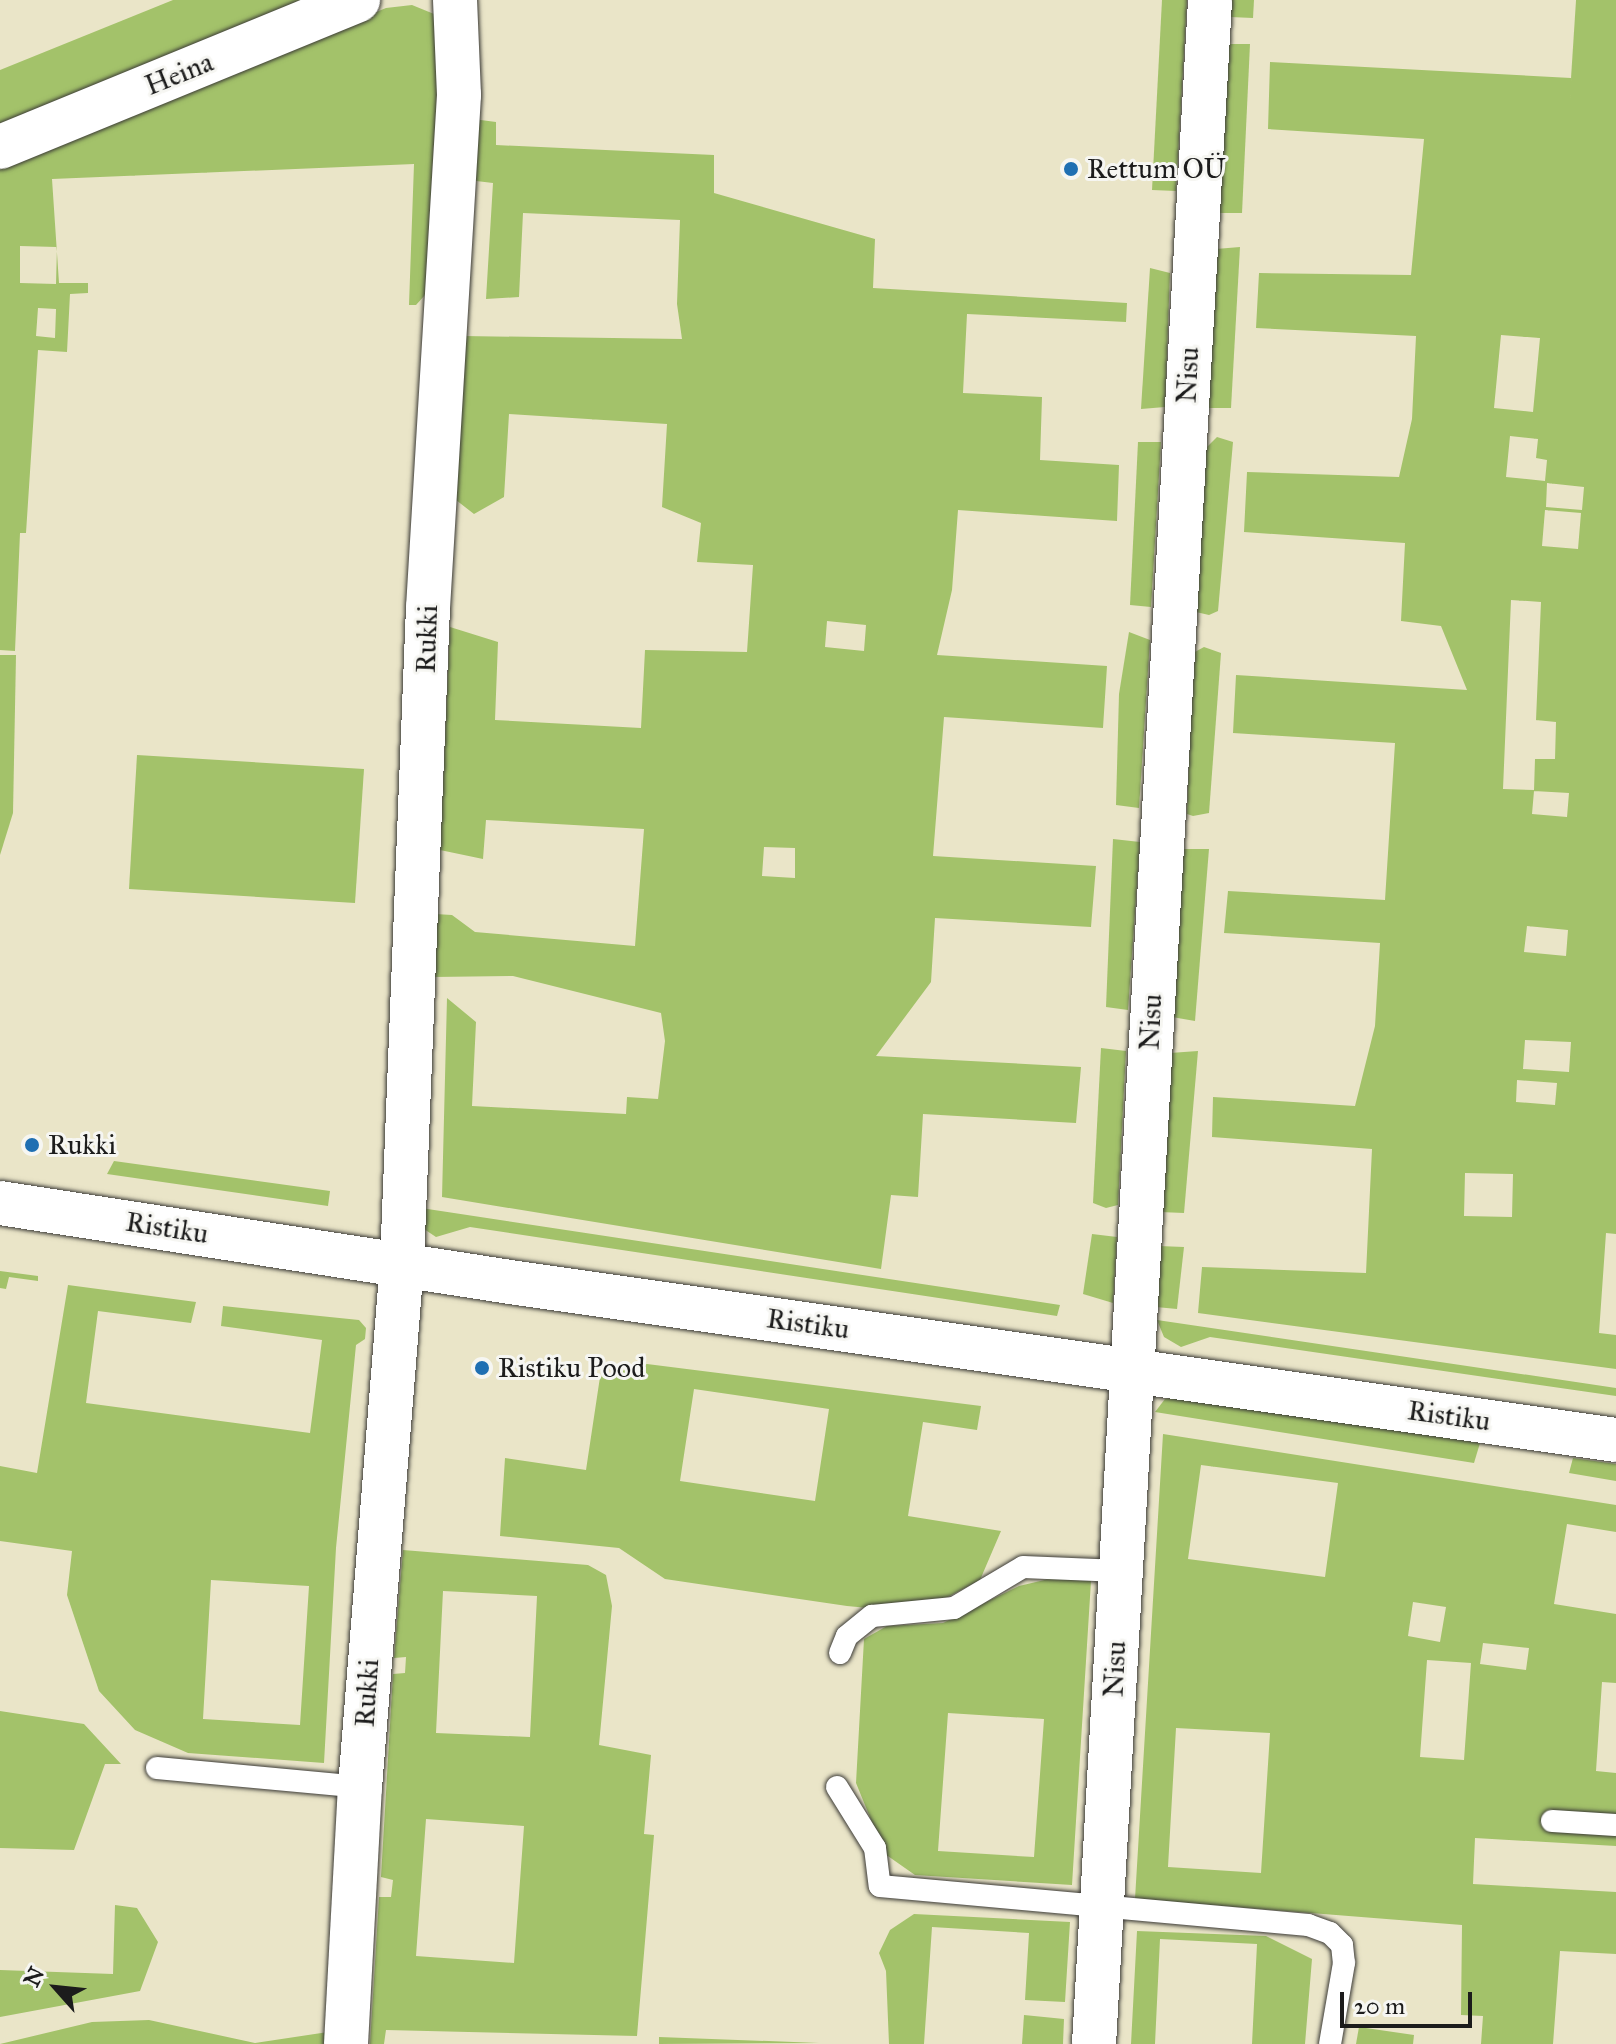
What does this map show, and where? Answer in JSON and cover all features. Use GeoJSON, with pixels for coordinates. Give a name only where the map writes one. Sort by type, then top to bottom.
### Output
{"type":"FeatureCollection","features":[{"type":"Feature","properties":{"kind":"street","name":"Heina"},"geometry":{"type":"LineString","coordinates":[[0,147],[358,0]]}},
{"type":"Feature","properties":{"kind":"street","name":"Rukki"},"geometry":{"type":"LineString","coordinates":[[346,2044],[360,1787],[402,1263],[428,608],[459,95],[455,0]]}},
{"type":"Feature","properties":{"kind":"street","name":"Nisu"},"geometry":{"type":"LineString","coordinates":[[1094,2044],[1210,0]]}},
{"type":"Feature","properties":{"kind":"street","name":"Ristiku"},"geometry":{"type":"LineString","coordinates":[[0,1203],[1616,1440]]}},
{"type":"Feature","properties":{"kind":"lane"},"geometry":{"type":"LineString","coordinates":[[840,1653],[847,1636],[872,1616],[954,1608],[1023,1567],[1120,1571]]}},
{"type":"Feature","properties":{"kind":"lane"},"geometry":{"type":"LineString","coordinates":[[157,1768],[360,1787]]}},
{"type":"Feature","properties":{"kind":"lane"},"geometry":{"type":"LineString","coordinates":[[837,1787],[875,1848],[880,1886],[1102,1909],[1308,1925],[1330,1933],[1342,1945],[1344,1963],[1330,2044]]}},
{"type":"Feature","properties":{"kind":"lane"},"geometry":{"type":"LineString","coordinates":[[1552,1821],[1616,1825]]}},
{"type":"Feature","properties":{"kind":"green space"},"geometry":{"type":"Polygon","coordinates":[[[173,0],[306,0],[0,124],[0,70],[173,0]]]}},
{"type":"Feature","properties":{"kind":"green space"},"geometry":{"type":"Polygon","coordinates":[[[1162,0],[1187,0],[1176,191],[1152,190],[1162,0]]]}},
{"type":"Feature","properties":{"kind":"green space"},"geometry":{"type":"Polygon","coordinates":[[[1231,0],[1254,0],[1253,18],[1230,17],[1231,0]]]}},
{"type":"Feature","properties":{"kind":"green space"},"geometry":{"type":"Polygon","coordinates":[[[1576,0],[1616,0],[1616,1234],[1606,1233],[1599,1333],[1616,1335],[1616,1369],[1198,1313],[1202,1267],[1366,1273],[1372,1149],[1212,1137],[1213,1097],[1355,1106],[1375,1026],[1380,943],[1224,933],[1228,891],[1385,900],[1395,743],[1233,733],[1236,675],[1467,690],[1441,626],[1401,621],[1405,543],[1244,532],[1247,472],[1399,477],[1412,419],[1416,336],[1256,328],[1259,273],[1411,275],[1424,139],[1268,129],[1270,62],[1571,78],[1576,0]],[[1501,335],[1494,408],[1533,412],[1540,338],[1501,335]],[[1510,436],[1506,477],[1545,481],[1547,460],[1536,458],[1538,439],[1510,436]],[[1547,483],[1546,507],[1582,510],[1584,487],[1547,483]],[[1545,510],[1542,546],[1578,549],[1581,513],[1545,510]],[[1511,600],[1503,789],[1534,790],[1535,759],[1555,759],[1556,722],[1536,720],[1541,602],[1511,600]],[[1534,791],[1532,814],[1567,817],[1569,793],[1534,791]],[[1527,926],[1524,952],[1566,956],[1568,930],[1527,926]],[[1525,1040],[1523,1069],[1569,1072],[1571,1042],[1525,1040]],[[1517,1080],[1516,1102],[1555,1105],[1557,1083],[1517,1080]],[[1465,1173],[1464,1216],[1512,1217],[1513,1174],[1465,1173]]]}},
{"type":"Feature","properties":{"kind":"green space"},"geometry":{"type":"Polygon","coordinates":[[[412,5],[434,14],[441,26],[425,295],[416,305],[409,305],[414,164],[52,179],[57,247],[20,246],[20,283],[56,284],[57,251],[59,283],[88,283],[88,293],[70,294],[67,352],[38,350],[26,533],[20,533],[15,651],[0,650],[0,167],[386,8],[412,5]],[[38,308],[36,336],[55,338],[56,309],[38,308]]]}},
{"type":"Feature","properties":{"kind":"green space"},"geometry":{"type":"Polygon","coordinates":[[[1229,44],[1250,44],[1242,213],[1218,213],[1229,44]]]}},
{"type":"Feature","properties":{"kind":"green space"},"geometry":{"type":"Polygon","coordinates":[[[473,119],[496,122],[496,145],[714,155],[714,193],[875,239],[873,288],[1127,303],[1126,322],[967,314],[963,393],[1042,397],[1040,460],[1119,465],[1117,521],[958,510],[952,590],[937,655],[1107,666],[1103,728],[944,717],[933,856],[1096,866],[1091,927],[935,918],[931,982],[876,1056],[1081,1067],[1076,1123],[923,1114],[918,1197],[891,1195],[881,1269],[442,1197],[447,998],[476,1022],[472,1106],[626,1114],[627,1097],[658,1099],[665,1041],[661,1013],[513,976],[433,977],[435,914],[452,915],[475,932],[635,946],[644,829],[486,820],[483,859],[440,850],[450,627],[498,642],[495,720],[641,728],[645,650],[747,652],[753,565],[697,562],[701,523],[662,507],[667,424],[509,414],[504,497],[474,514],[456,500],[463,336],[682,339],[677,304],[680,220],[523,213],[519,297],[486,299],[493,183],[468,180],[473,119]],[[827,621],[825,647],[864,651],[866,625],[827,621]],[[764,847],[762,876],[795,878],[795,848],[764,847]]]}},
{"type":"Feature","properties":{"kind":"green space"},"geometry":{"type":"Polygon","coordinates":[[[1240,247],[1231,408],[1207,408],[1216,249],[1240,247]]]}},
{"type":"Feature","properties":{"kind":"green space"},"geometry":{"type":"Polygon","coordinates":[[[1150,268],[1170,273],[1165,407],[1141,409],[1150,268]]]}},
{"type":"Feature","properties":{"kind":"green space"},"geometry":{"type":"Polygon","coordinates":[[[1217,437],[1233,442],[1218,611],[1209,615],[1196,612],[1206,448],[1217,437]]]}},
{"type":"Feature","properties":{"kind":"green space"},"geometry":{"type":"Polygon","coordinates":[[[1138,442],[1161,442],[1151,607],[1130,605],[1138,442]]]}},
{"type":"Feature","properties":{"kind":"green space"},"geometry":{"type":"Polygon","coordinates":[[[1129,632],[1150,640],[1139,808],[1116,805],[1119,694],[1129,632]]]}},
{"type":"Feature","properties":{"kind":"green space"},"geometry":{"type":"Polygon","coordinates":[[[1204,647],[1221,653],[1209,813],[1193,816],[1187,814],[1193,653],[1204,647]]]}},
{"type":"Feature","properties":{"kind":"green space"},"geometry":{"type":"Polygon","coordinates":[[[0,655],[16,655],[13,813],[0,855],[0,655]]]}},
{"type":"Feature","properties":{"kind":"green space"},"geometry":{"type":"Polygon","coordinates":[[[137,755],[364,769],[355,903],[129,889],[137,755]]]}},
{"type":"Feature","properties":{"kind":"green space"},"geometry":{"type":"Polygon","coordinates":[[[1113,839],[1140,842],[1128,1010],[1106,1007],[1113,839]]]}},
{"type":"Feature","properties":{"kind":"green space"},"geometry":{"type":"Polygon","coordinates":[[[1183,849],[1209,849],[1195,1021],[1172,1017],[1183,849]]]}},
{"type":"Feature","properties":{"kind":"green space"},"geometry":{"type":"Polygon","coordinates":[[[1101,1048],[1126,1051],[1118,1205],[1106,1208],[1093,1203],[1101,1048]]]}},
{"type":"Feature","properties":{"kind":"green space"},"geometry":{"type":"Polygon","coordinates":[[[1198,1051],[1184,1213],[1160,1212],[1170,1053],[1198,1051]]]}},
{"type":"Feature","properties":{"kind":"green space"},"geometry":{"type":"Polygon","coordinates":[[[114,1161],[330,1191],[328,1206],[107,1174],[114,1161]]]}},
{"type":"Feature","properties":{"kind":"green space"},"geometry":{"type":"Polygon","coordinates":[[[421,1208],[1060,1305],[1057,1316],[470,1227],[436,1237],[421,1227],[421,1208]]]}},
{"type":"Feature","properties":{"kind":"green space"},"geometry":{"type":"Polygon","coordinates":[[[1092,1234],[1117,1237],[1113,1303],[1083,1294],[1092,1234]]]}},
{"type":"Feature","properties":{"kind":"green space"},"geometry":{"type":"Polygon","coordinates":[[[1159,1246],[1184,1247],[1177,1309],[1156,1307],[1159,1246]]]}},
{"type":"Feature","properties":{"kind":"green space"},"geometry":{"type":"Polygon","coordinates":[[[0,1271],[38,1276],[38,1281],[9,1277],[6,1289],[0,1288],[0,1271]]]}},
{"type":"Feature","properties":{"kind":"green space"},"geometry":{"type":"Polygon","coordinates":[[[68,1285],[196,1302],[191,1323],[98,1311],[86,1403],[310,1433],[322,1340],[221,1326],[223,1306],[359,1320],[366,1328],[365,1339],[356,1345],[336,1548],[324,1763],[188,1753],[135,1730],[99,1691],[67,1595],[72,1551],[0,1541],[0,1466],[37,1473],[68,1285]],[[211,1580],[203,1719],[300,1725],[309,1586],[211,1580]]]}},
{"type":"Feature","properties":{"kind":"green space"},"geometry":{"type":"Polygon","coordinates":[[[1157,1320],[1616,1388],[1616,1396],[1210,1337],[1181,1347],[1164,1337],[1157,1320]]]}},
{"type":"Feature","properties":{"kind":"green space"},"geometry":{"type":"Polygon","coordinates":[[[647,1364],[981,1406],[977,1430],[923,1422],[908,1516],[1001,1531],[980,1580],[942,1600],[879,1609],[665,1579],[619,1548],[500,1536],[505,1458],[586,1470],[600,1377],[647,1364]],[[694,1389],[680,1481],[815,1501],[829,1409],[694,1389]]]}},
{"type":"Feature","properties":{"kind":"green space"},"geometry":{"type":"Polygon","coordinates":[[[1180,1397],[1480,1443],[1474,1463],[1155,1412],[1165,1399],[1180,1397]]]}},
{"type":"Feature","properties":{"kind":"green space"},"geometry":{"type":"Polygon","coordinates":[[[1163,1434],[1616,1505],[1616,1532],[1567,1524],[1554,1604],[1616,1614],[1616,1683],[1602,1682],[1596,1771],[1616,1773],[1616,1846],[1475,1838],[1473,1884],[1616,1892],[1616,1954],[1560,1951],[1553,2044],[1481,2044],[1483,2016],[1461,2015],[1462,1925],[1135,1899],[1163,1434]],[[1201,1465],[1188,1559],[1325,1577],[1338,1483],[1201,1465]],[[1413,1602],[1408,1636],[1440,1642],[1446,1607],[1413,1602]],[[1483,1643],[1480,1664],[1526,1670],[1529,1648],[1483,1643]],[[1427,1660],[1420,1757],[1464,1760],[1471,1663],[1427,1660]],[[1176,1728],[1168,1867],[1261,1873],[1270,1733],[1176,1728]]]}},
{"type":"Feature","properties":{"kind":"green space"},"geometry":{"type":"Polygon","coordinates":[[[1573,1458],[1616,1464],[1616,1481],[1569,1473],[1573,1458]]]}},
{"type":"Feature","properties":{"kind":"green space"},"geometry":{"type":"Polygon","coordinates":[[[403,1550],[588,1565],[606,1575],[612,1606],[599,1745],[651,1755],[644,1834],[654,1835],[637,2036],[386,2030],[384,2044],[370,2044],[379,1897],[391,1897],[393,1880],[381,1877],[393,1674],[405,1673],[406,1657],[394,1658],[403,1550]],[[443,1591],[436,1733],[530,1737],[537,1596],[443,1591]],[[426,1819],[416,1956],[514,1963],[524,1826],[426,1819]]]}},
{"type":"Feature","properties":{"kind":"green space"},"geometry":{"type":"Polygon","coordinates":[[[1053,1578],[1091,1581],[1072,1885],[915,1875],[885,1854],[856,1783],[864,1639],[887,1626],[943,1623],[1019,1586],[1053,1578]],[[948,1713],[938,1851],[1034,1857],[1044,1719],[948,1713]]]}},
{"type":"Feature","properties":{"kind":"green space"},"geometry":{"type":"Polygon","coordinates":[[[0,1711],[84,1724],[121,1764],[105,1764],[74,1850],[0,1848],[0,1711]]]}},
{"type":"Feature","properties":{"kind":"green space"},"geometry":{"type":"Polygon","coordinates":[[[115,1905],[137,1908],[158,1942],[140,1991],[0,2017],[0,1970],[113,1974],[115,1905]]]}},
{"type":"Feature","properties":{"kind":"green space"},"geometry":{"type":"Polygon","coordinates":[[[914,1914],[1070,1922],[1065,2002],[1025,2000],[1029,1933],[932,1927],[924,2044],[889,2044],[886,1971],[879,1953],[890,1930],[914,1914]]]}},
{"type":"Feature","properties":{"kind":"green space"},"geometry":{"type":"Polygon","coordinates":[[[1137,1931],[1266,1936],[1312,1959],[1305,2044],[1252,2044],[1257,1944],[1160,1939],[1155,2044],[1131,2044],[1137,1931]]]}},
{"type":"Feature","properties":{"kind":"green space"},"geometry":{"type":"Polygon","coordinates":[[[1024,2015],[1064,2019],[1063,2044],[1022,2044],[1024,2015]]]}},
{"type":"Feature","properties":{"kind":"green space"},"geometry":{"type":"Polygon","coordinates":[[[149,2020],[255,2043],[328,2032],[327,2044],[0,2044],[92,2022],[149,2020]]]}},
{"type":"Feature","properties":{"kind":"green space"},"geometry":{"type":"Polygon","coordinates":[[[1359,2027],[1414,2035],[1413,2044],[1356,2044],[1359,2027]]]}},
{"type":"Feature","properties":{"kind":"green space"},"geometry":{"type":"Polygon","coordinates":[[[659,2037],[819,2043],[659,2044],[659,2037]]]}},
{"type":"Feature","properties":{"kind":"place","name":"Rettum OÜ"},"geometry":{"type":"Point","coordinates":[1071,169]}},
{"type":"Feature","properties":{"kind":"place","name":"Rukki"},"geometry":{"type":"Point","coordinates":[32,1145]}},
{"type":"Feature","properties":{"kind":"place","name":"Ristiku Pood"},"geometry":{"type":"Point","coordinates":[482,1368]}}]}
